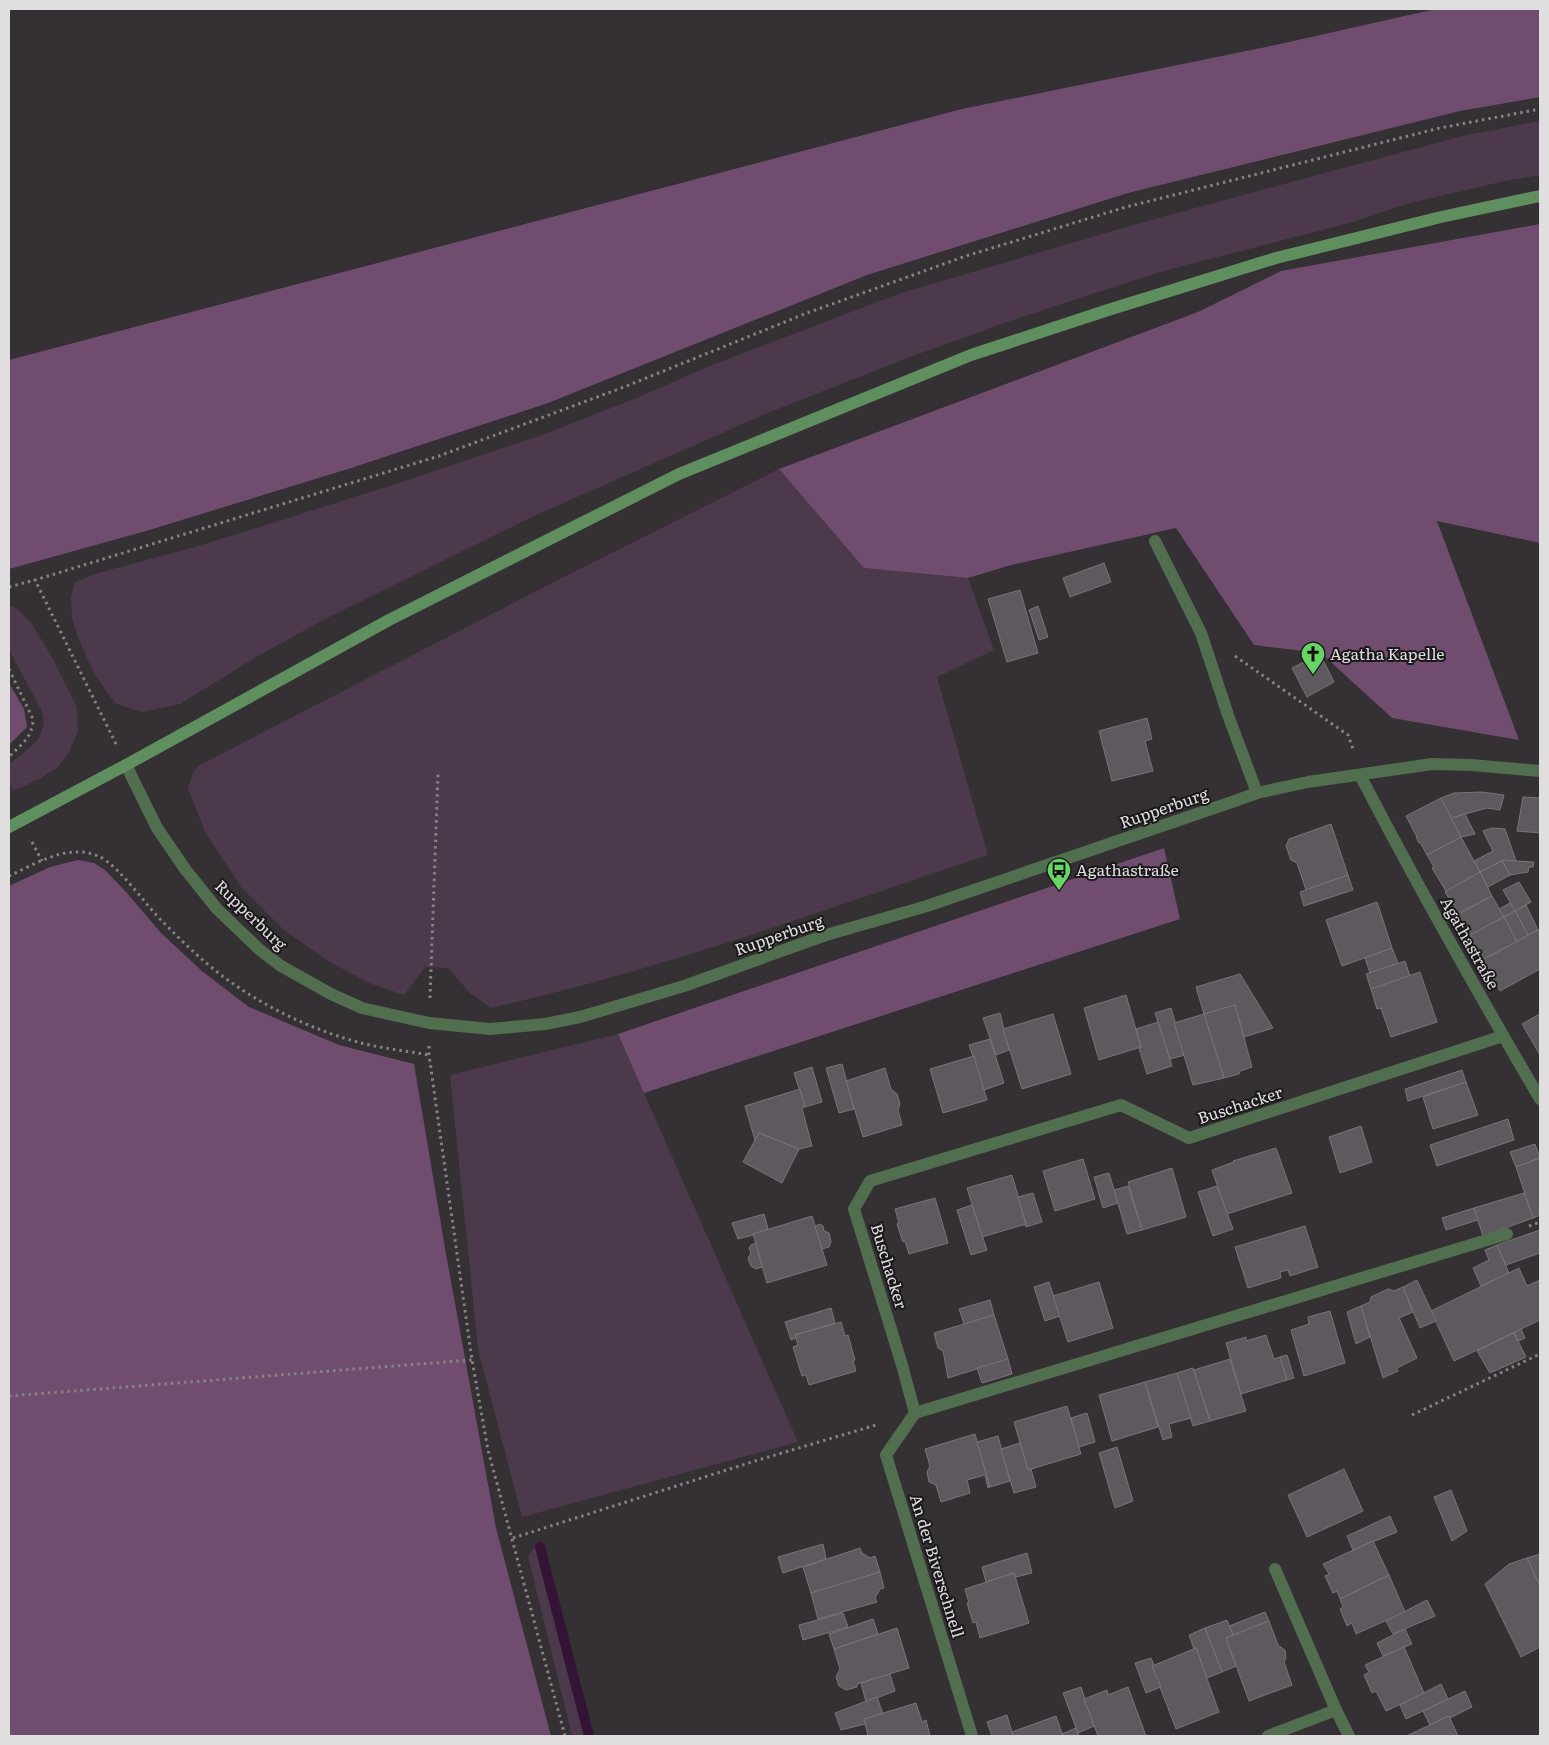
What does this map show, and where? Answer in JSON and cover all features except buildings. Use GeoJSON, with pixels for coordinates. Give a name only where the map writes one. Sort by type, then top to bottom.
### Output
{"type":"FeatureCollection","features":[{"type":"Feature","properties":{"kind":"main road"},"geometry":{"type":"LineString","coordinates":[[9,827],[126,765],[389,620],[679,474],[971,355],[1108,310],[1276,258],[1441,217],[1540,196]]}},
{"type":"Feature","properties":{"kind":"street"},"geometry":{"type":"LineString","coordinates":[[1155,541],[1201,633],[1228,715],[1257,792]]}},
{"type":"Feature","properties":{"kind":"street","name":"Rupperburg"},"geometry":{"type":"LineString","coordinates":[[126,765],[157,828],[185,869],[217,909],[260,950],[301,978],[362,1008],[429,1023],[490,1029],[545,1024],[580,1016],[684,986],[826,935],[927,906],[1223,806],[1257,792],[1308,782],[1432,764],[1471,765],[1540,771]]}},
{"type":"Feature","properties":{"kind":"street","name":"Agathastraße"},"geometry":{"type":"LineString","coordinates":[[1360,775],[1540,1100]]}},
{"type":"Feature","properties":{"kind":"street","name":"Buschacker"},"geometry":{"type":"LineString","coordinates":[[915,1413],[854,1209],[870,1181],[1121,1105],[1189,1138],[1503,1036]]}},
{"type":"Feature","properties":{"kind":"street"},"geometry":{"type":"LineString","coordinates":[[915,1413],[1507,1234]]}},
{"type":"Feature","properties":{"kind":"street","name":"An der Biverschnell"},"geometry":{"type":"LineString","coordinates":[[915,1413],[886,1456],[972,1736]]}},
{"type":"Feature","properties":{"kind":"street"},"geometry":{"type":"LineString","coordinates":[[1275,1570],[1349,1736]]}},
{"type":"Feature","properties":{"kind":"street"},"geometry":{"type":"LineString","coordinates":[[1268,1736],[1336,1710]]}},
{"type":"Feature","properties":{"kind":"path"},"geometry":{"type":"LineString","coordinates":[[9,587],[439,456],[624,387],[807,313],[966,256],[1126,207],[1440,128],[1540,110]]}},
{"type":"Feature","properties":{"kind":"path"},"geometry":{"type":"LineString","coordinates":[[35,580],[126,765]]}},
{"type":"Feature","properties":{"kind":"path"},"geometry":{"type":"LineString","coordinates":[[1201,633],[1348,735],[1360,775]]}},
{"type":"Feature","properties":{"kind":"path"},"geometry":{"type":"LineString","coordinates":[[9,669],[33,719],[33,727],[29,737],[9,757]]}},
{"type":"Feature","properties":{"kind":"path"},"geometry":{"type":"LineString","coordinates":[[429,1023],[438,774]]}},
{"type":"Feature","properties":{"kind":"path"},"geometry":{"type":"LineString","coordinates":[[9,876],[60,854],[80,852],[100,856],[114,867],[162,921],[211,967],[270,1007],[323,1031],[358,1042],[429,1055],[472,1360],[488,1450],[565,1736]]}},
{"type":"Feature","properties":{"kind":"path"},"geometry":{"type":"LineString","coordinates":[[1412,1415],[1540,1354]]}},
{"type":"Feature","properties":{"kind":"path"},"geometry":{"type":"LineString","coordinates":[[9,1396],[472,1360]]}},
{"type":"Feature","properties":{"kind":"path"},"geometry":{"type":"LineString","coordinates":[[513,1538],[755,1461],[915,1413]]}},
{"type":"Feature","properties":{"kind":"shaded area"},"geometry":{"type":"Polygon","coordinates":[[[1436,9],[1540,9],[1540,97],[1460,111],[1128,193],[867,275],[548,403],[348,469],[146,531],[9,569],[9,360],[962,109],[1280,44],[1436,9]]]}},
{"type":"Feature","properties":{"kind":"shaded area"},"geometry":{"type":"Polygon","coordinates":[[[1540,121],[1540,175],[1505,181],[1410,203],[1349,223],[1160,272],[1016,319],[907,358],[765,414],[532,517],[325,619],[258,656],[180,704],[142,712],[115,703],[95,675],[78,638],[72,618],[71,597],[75,582],[95,574],[202,545],[396,484],[550,432],[634,399],[712,365],[898,294],[1232,198],[1466,135],[1540,121]]]}},
{"type":"Feature","properties":{"kind":"shaded area"},"geometry":{"type":"Polygon","coordinates":[[[1540,224],[1540,543],[1437,521],[1519,740],[1392,718],[1321,653],[1254,645],[1176,528],[1011,565],[968,578],[864,568],[779,469],[1198,312],[1281,271],[1540,224]]]}},
{"type":"Feature","properties":{"kind":"shaded area"},"geometry":{"type":"Polygon","coordinates":[[[779,469],[864,568],[968,578],[994,650],[937,677],[988,855],[679,958],[491,1008],[469,992],[448,968],[425,967],[404,995],[369,983],[326,960],[282,928],[241,887],[206,834],[188,789],[193,772],[198,766],[558,580],[779,469]]]}},
{"type":"Feature","properties":{"kind":"shaded area"},"geometry":{"type":"Polygon","coordinates":[[[9,606],[15,607],[32,624],[53,659],[77,707],[78,731],[69,752],[57,768],[13,791],[9,781],[10,763],[31,747],[41,734],[43,718],[41,709],[9,650],[9,606]]]}},
{"type":"Feature","properties":{"kind":"shaded area"},"geometry":{"type":"Polygon","coordinates":[[[9,683],[24,709],[27,727],[9,745],[9,683]]]}},
{"type":"Feature","properties":{"kind":"shaded area"},"geometry":{"type":"Polygon","coordinates":[[[1164,848],[1180,919],[644,1093],[618,1034],[1164,848]]]}},
{"type":"Feature","properties":{"kind":"shaded area"},"geometry":{"type":"Polygon","coordinates":[[[78,860],[94,863],[105,870],[161,933],[203,972],[249,1007],[339,1045],[414,1064],[446,1254],[496,1528],[551,1736],[9,1736],[9,886],[50,867],[78,860]]]}},
{"type":"Feature","properties":{"kind":"shaded area"},"geometry":{"type":"Polygon","coordinates":[[[618,1034],[798,1442],[522,1517],[478,1349],[450,1075],[618,1034]]]}},
{"type":"Feature","properties":{"kind":"shaded area"},"geometry":{"type":"Polygon","coordinates":[[[535,1546],[585,1736],[572,1736],[528,1556],[535,1546]]]}},
{"type":"Feature","properties":{"kind":"waterway"},"geometry":{"type":"LineString","coordinates":[[540,1547],[589,1736]]}},
{"type":"Feature","properties":{"kind":"place","name":"Agatha Kapelle"},"geometry":{"type":"Point","coordinates":[1313,675]}},
{"type":"Feature","properties":{"kind":"place","name":"Agathastraße"},"geometry":{"type":"Point","coordinates":[1059,891]}}]}
